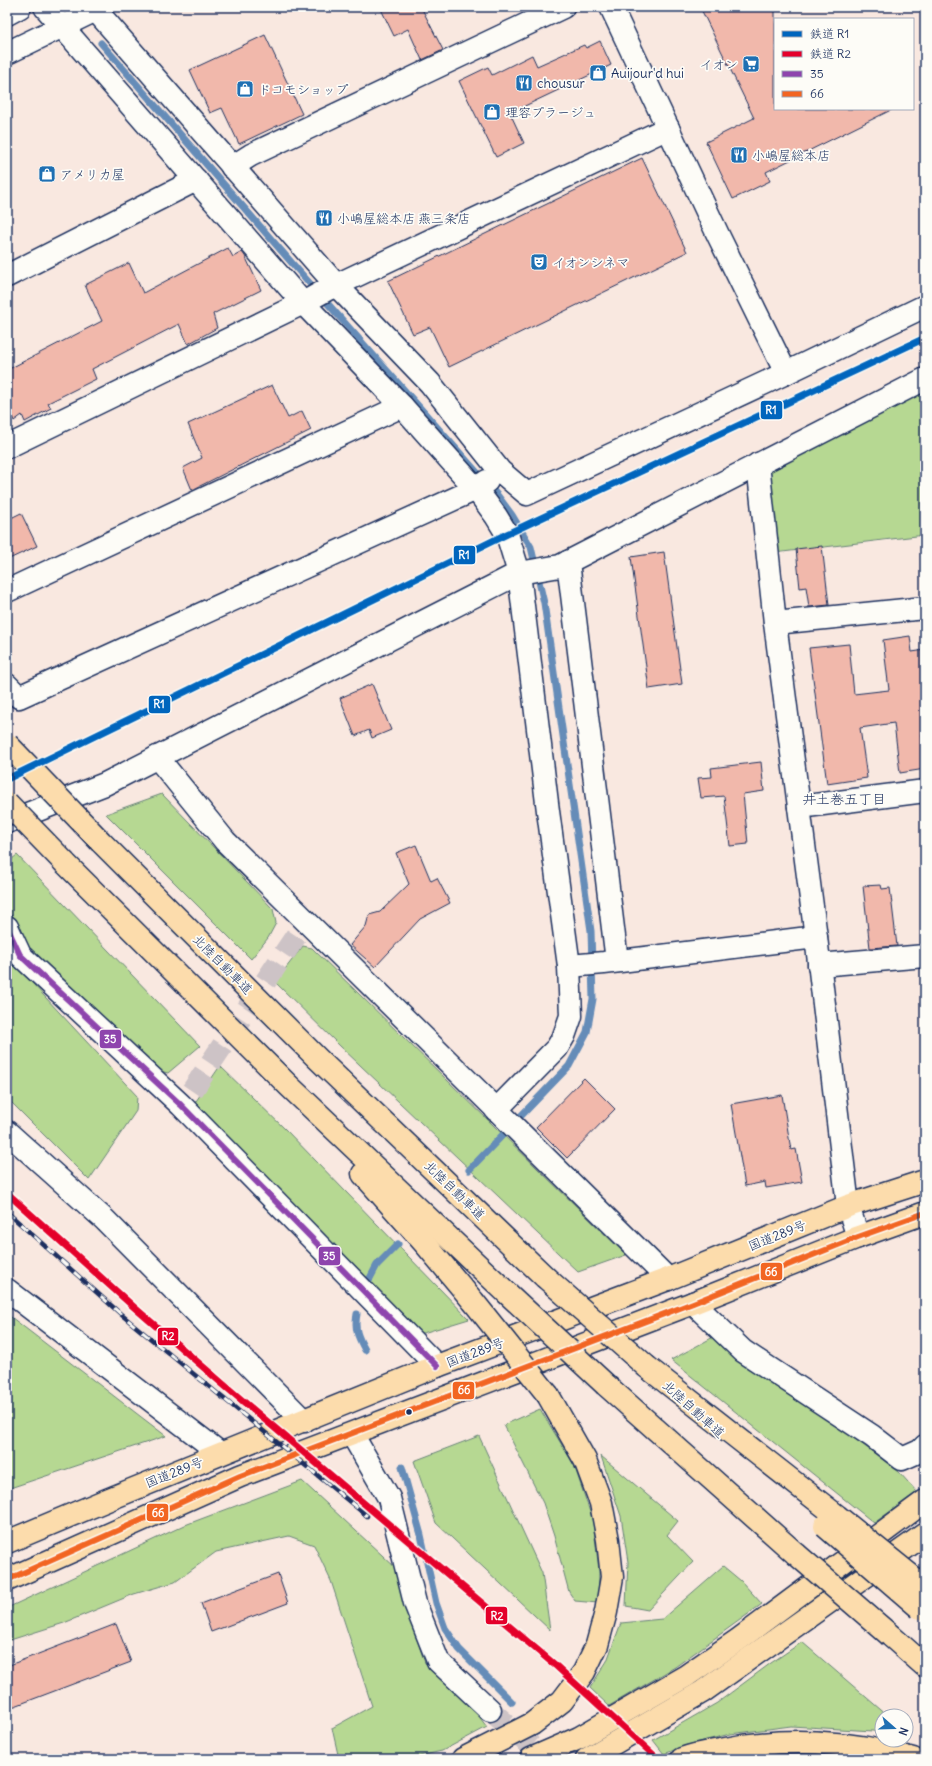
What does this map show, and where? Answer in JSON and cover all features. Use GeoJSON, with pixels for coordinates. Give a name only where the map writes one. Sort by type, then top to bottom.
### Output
{"type":"FeatureCollection","features":[{"type":"Feature","properties":{"kind":"highway","name":"北陸自動車道"},"geometry":{"type":"LineString","coordinates":[[7,744],[101,842],[318,1058],[545,1277],[647,1367],[831,1521]]}},
{"type":"Feature","properties":{"kind":"highway"},"geometry":{"type":"LineString","coordinates":[[7,803],[288,1086],[507,1293],[606,1385],[796,1554],[925,1666]]}},
{"type":"Feature","properties":{"kind":"highway"},"geometry":{"type":"LineString","coordinates":[[65,863],[139,951],[358,1169],[427,1246],[473,1300],[548,1395],[585,1460],[601,1503],[608,1540],[612,1576],[606,1612],[597,1645],[584,1672],[562,1701],[532,1724],[462,1759]]}},
{"type":"Feature","properties":{"kind":"highway","name":"国道289号"},"geometry":{"type":"LineString","coordinates":[[7,1542],[438,1366],[668,1279],[848,1206],[925,1181]]}},
{"type":"Feature","properties":{"kind":"highway"},"geometry":{"type":"LineString","coordinates":[[7,1580],[240,1476],[693,1303],[858,1237],[925,1213]]}},
{"type":"Feature","properties":{"kind":"highway"},"geometry":{"type":"LineString","coordinates":[[531,1759],[579,1738],[686,1676],[738,1640],[925,1501]]}},
{"type":"Feature","properties":{"kind":"highway"},"geometry":{"type":"LineString","coordinates":[[831,1521],[925,1587]]}},
{"type":"Feature","properties":{"kind":"highway"},"geometry":{"type":"LineString","coordinates":[[831,1521],[922,1610]]}},
{"type":"Feature","properties":{"kind":"highway"},"geometry":{"type":"LineString","coordinates":[[587,1759],[702,1692],[925,1534]]}},
{"type":"Feature","properties":{"kind":"highway"},"geometry":{"type":"LineString","coordinates":[[682,1759],[738,1746],[788,1742],[834,1743],[885,1750],[912,1759]]}},
{"type":"Feature","properties":{"kind":"street"},"geometry":{"type":"LineString","coordinates":[[7,14],[20,7]]}},
{"type":"Feature","properties":{"kind":"street"},"geometry":{"type":"LineString","coordinates":[[45,7],[196,180],[320,294],[430,383],[500,471],[527,494],[786,373],[925,306]]}},
{"type":"Feature","properties":{"kind":"street"},"geometry":{"type":"LineString","coordinates":[[232,167],[251,155],[563,7]]}},
{"type":"Feature","properties":{"kind":"street"},"geometry":{"type":"LineString","coordinates":[[610,7],[734,269],[786,373]]}},
{"type":"Feature","properties":{"kind":"street"},"geometry":{"type":"LineString","coordinates":[[7,53],[97,8],[232,167],[320,294],[402,406],[476,489],[496,516],[507,534],[524,572],[549,818],[593,964]]}},
{"type":"Feature","properties":{"kind":"street"},"geometry":{"type":"LineString","coordinates":[[7,447],[320,294],[668,128]]}},
{"type":"Feature","properties":{"kind":"street"},"geometry":{"type":"LineString","coordinates":[[7,276],[196,180]]}},
{"type":"Feature","properties":{"kind":"street"},"geometry":{"type":"LineString","coordinates":[[7,822],[105,784],[524,572],[564,564],[925,379]]}},
{"type":"Feature","properties":{"kind":"street"},"geometry":{"type":"LineString","coordinates":[[7,591],[402,406]]}},
{"type":"Feature","properties":{"kind":"street"},"geometry":{"type":"LineString","coordinates":[[758,464],[775,622],[816,937],[848,1206],[858,1237]]}},
{"type":"Feature","properties":{"kind":"street"},"geometry":{"type":"LineString","coordinates":[[7,685],[19,697],[476,489],[500,471]]}},
{"type":"Feature","properties":{"kind":"street"},"geometry":{"type":"LineString","coordinates":[[501,1115],[557,1048],[564,1036],[570,1016],[593,964],[564,564]]}},
{"type":"Feature","properties":{"kind":"street"},"geometry":{"type":"LineString","coordinates":[[775,622],[925,608]]}},
{"type":"Feature","properties":{"kind":"street"},"geometry":{"type":"LineString","coordinates":[[157,757],[225,841],[304,924],[668,1279]]}},
{"type":"Feature","properties":{"kind":"street"},"geometry":{"type":"LineString","coordinates":[[799,807],[925,791]]}},
{"type":"Feature","properties":{"kind":"street"},"geometry":{"type":"LineString","coordinates":[[7,927],[20,954],[187,1098],[438,1366]]}},
{"type":"Feature","properties":{"kind":"street"},"geometry":{"type":"LineString","coordinates":[[593,964],[816,937]]}},
{"type":"Feature","properties":{"kind":"street"},"geometry":{"type":"LineString","coordinates":[[819,965],[925,956]]}},
{"type":"Feature","properties":{"kind":"street"},"geometry":{"type":"LineString","coordinates":[[7,1132],[104,1219],[304,1421]]}},
{"type":"Feature","properties":{"kind":"street"},"geometry":{"type":"LineString","coordinates":[[7,1290],[220,1454]]}},
{"type":"Feature","properties":{"kind":"street"},"geometry":{"type":"LineString","coordinates":[[693,1303],[743,1351],[872,1436],[902,1459],[920,1451],[925,1446]]}},
{"type":"Feature","properties":{"kind":"street"},"geometry":{"type":"LineString","coordinates":[[352,1434],[389,1498],[415,1603],[438,1661],[490,1710]]}},
{"type":"Feature","properties":{"kind":"green space"},"geometry":{"type":"Polygon","coordinates":[[[925,380],[925,535],[774,553],[764,467],[925,380]]]}},
{"type":"Feature","properties":{"kind":"green space"},"geometry":{"type":"Polygon","coordinates":[[[162,794],[273,909],[276,923],[268,938],[251,959],[106,814],[162,794]]]}},
{"type":"Feature","properties":{"kind":"green space"},"geometry":{"type":"Polygon","coordinates":[[[17,855],[200,1046],[168,1073],[151,1069],[24,947],[7,926],[7,863],[17,855]]]}},
{"type":"Feature","properties":{"kind":"green space"},"geometry":{"type":"Polygon","coordinates":[[[303,946],[312,948],[626,1255],[578,1272],[340,1046],[275,982],[303,946]]]}},
{"type":"Feature","properties":{"kind":"green space"},"geometry":{"type":"Polygon","coordinates":[[[7,956],[137,1096],[136,1111],[89,1180],[7,1098],[7,956]]]}},
{"type":"Feature","properties":{"kind":"green space"},"geometry":{"type":"Polygon","coordinates":[[[220,1066],[285,1129],[469,1319],[423,1333],[408,1330],[192,1107],[220,1066]]]}},
{"type":"Feature","properties":{"kind":"green space"},"geometry":{"type":"Polygon","coordinates":[[[7,1314],[166,1436],[7,1489],[7,1314]]]}},
{"type":"Feature","properties":{"kind":"green space"},"geometry":{"type":"Polygon","coordinates":[[[717,1335],[899,1472],[917,1492],[874,1523],[671,1360],[717,1335]]]}},
{"type":"Feature","properties":{"kind":"green space"},"geometry":{"type":"Polygon","coordinates":[[[540,1409],[574,1465],[593,1521],[599,1571],[598,1603],[575,1601],[569,1592],[554,1536],[543,1503],[504,1425],[540,1409]]]}},
{"type":"Feature","properties":{"kind":"green space"},"geometry":{"type":"Polygon","coordinates":[[[479,1436],[542,1573],[550,1630],[436,1523],[414,1461],[479,1436]]]}},
{"type":"Feature","properties":{"kind":"green space"},"geometry":{"type":"Polygon","coordinates":[[[601,1456],[678,1521],[667,1535],[693,1562],[648,1610],[626,1606],[628,1562],[621,1516],[601,1456]]]}},
{"type":"Feature","properties":{"kind":"green space"},"geometry":{"type":"Polygon","coordinates":[[[302,1481],[396,1568],[405,1604],[425,1663],[477,1714],[487,1727],[442,1751],[406,1759],[339,1759],[332,1728],[372,1706],[331,1581],[314,1545],[289,1536],[216,1552],[175,1582],[134,1594],[64,1623],[7,1641],[7,1608],[185,1525],[302,1481]]]}},
{"type":"Feature","properties":{"kind":"green space"},"geometry":{"type":"Polygon","coordinates":[[[723,1566],[741,1581],[762,1604],[675,1667],[609,1706],[590,1688],[607,1661],[621,1623],[662,1619],[723,1566]]]}},
{"type":"Feature","properties":{"kind":"green space"},"geometry":{"type":"Polygon","coordinates":[[[802,1642],[879,1708],[874,1708],[874,1731],[791,1726],[730,1734],[687,1745],[664,1754],[653,1740],[717,1703],[802,1642]]]}},
{"type":"Feature","properties":{"kind":"building"},"geometry":{"type":"Polygon","coordinates":[[[380,7],[421,7],[443,50],[422,60],[408,29],[394,36],[380,7]]]}},
{"type":"Feature","properties":{"kind":"building","name":"イオン"},"geometry":{"type":"Polygon","coordinates":[[[700,7],[775,7],[774,110],[891,110],[766,172],[770,181],[733,199],[706,142],[754,118],[700,7]]]}},
{"type":"Feature","properties":{"kind":"building","name":"ドコモショップ"},"geometry":{"type":"Polygon","coordinates":[[[265,35],[302,114],[239,144],[222,108],[210,113],[190,70],[265,35]]]}},
{"type":"Feature","properties":{"kind":"building"},"geometry":{"type":"Polygon","coordinates":[[[600,41],[611,65],[510,113],[524,143],[496,157],[459,81],[488,67],[492,75],[532,55],[537,66],[584,45],[586,48],[600,41]]]}},
{"type":"Feature","properties":{"kind":"building"},"geometry":{"type":"Polygon","coordinates":[[[642,158],[687,252],[449,367],[430,327],[413,334],[388,281],[642,158]]]}},
{"type":"Feature","properties":{"kind":"building"},"geometry":{"type":"Polygon","coordinates":[[[228,248],[233,257],[242,252],[261,290],[213,314],[217,328],[188,344],[179,324],[92,369],[96,379],[48,403],[51,408],[25,422],[22,415],[14,421],[7,405],[7,370],[102,321],[85,285],[129,263],[143,293],[228,248]]]}},
{"type":"Feature","properties":{"kind":"building"},"geometry":{"type":"Polygon","coordinates":[[[272,385],[288,418],[302,411],[311,430],[192,490],[183,468],[202,458],[188,424],[272,385]]]}},
{"type":"Feature","properties":{"kind":"building"},"geometry":{"type":"Polygon","coordinates":[[[21,513],[37,546],[7,560],[7,520],[21,513]]]}},
{"type":"Feature","properties":{"kind":"building"},"geometry":{"type":"Polygon","coordinates":[[[822,546],[829,605],[809,607],[806,587],[800,588],[796,549],[822,546]]]}},
{"type":"Feature","properties":{"kind":"building"},"geometry":{"type":"Polygon","coordinates":[[[664,552],[682,684],[649,689],[631,557],[664,552]]]}},
{"type":"Feature","properties":{"kind":"building"},"geometry":{"type":"Polygon","coordinates":[[[910,636],[912,652],[925,650],[925,733],[922,734],[925,769],[900,773],[894,723],[860,728],[867,778],[827,784],[809,648],[849,644],[854,694],[889,690],[883,640],[910,636]]]}},
{"type":"Feature","properties":{"kind":"building"},"geometry":{"type":"Polygon","coordinates":[[[372,684],[391,730],[372,738],[369,730],[355,736],[340,698],[372,684]]]}},
{"type":"Feature","properties":{"kind":"building"},"geometry":{"type":"Polygon","coordinates":[[[761,762],[764,791],[743,794],[748,844],[730,846],[724,796],[701,798],[698,778],[712,777],[711,768],[761,762]]]}},
{"type":"Feature","properties":{"kind":"building"},"geometry":{"type":"Polygon","coordinates":[[[416,845],[431,881],[437,878],[450,903],[420,919],[375,967],[350,945],[366,926],[369,915],[380,912],[409,884],[396,853],[416,845]]]}},
{"type":"Feature","properties":{"kind":"building"},"geometry":{"type":"Polygon","coordinates":[[[881,885],[882,889],[890,888],[897,946],[870,948],[863,886],[881,885]]]}},
{"type":"Feature","properties":{"kind":"building"},"geometry":{"type":"Polygon","coordinates":[[[584,1078],[615,1109],[567,1158],[536,1127],[584,1078]]]}},
{"type":"Feature","properties":{"kind":"building"},"geometry":{"type":"Polygon","coordinates":[[[782,1095],[791,1150],[796,1149],[802,1182],[766,1188],[765,1182],[745,1186],[731,1104],[782,1095]]]}},
{"type":"Feature","properties":{"kind":"building"},"geometry":{"type":"Polygon","coordinates":[[[278,1574],[288,1603],[211,1632],[201,1603],[278,1574]]]}},
{"type":"Feature","properties":{"kind":"building"},"geometry":{"type":"Polygon","coordinates":[[[116,1624],[131,1662],[7,1709],[7,1666],[116,1624]]]}},
{"type":"Feature","properties":{"kind":"waterway"},"geometry":{"type":"LineString","coordinates":[[101,43],[298,270],[498,496],[512,515],[531,547],[544,603],[591,931],[593,999],[587,1032],[569,1066],[469,1170]]}},
{"type":"Feature","properties":{"kind":"waterway"},"geometry":{"type":"LineString","coordinates":[[368,1282],[377,1265],[398,1244]]}},
{"type":"Feature","properties":{"kind":"waterway"},"geometry":{"type":"LineString","coordinates":[[357,1314],[357,1333],[365,1350]]}},
{"type":"Feature","properties":{"kind":"waterway"},"geometry":{"type":"LineString","coordinates":[[402,1467],[421,1535],[436,1603],[445,1628],[459,1649],[512,1702]]}},
{"type":"Feature","properties":{"kind":"tunnel"},"geometry":{"type":"LineString","coordinates":[[192,1091],[302,927]]}},
{"type":"Feature","properties":{"kind":"tunnel"},"geometry":{"type":"LineString","coordinates":[[490,1710],[546,1759]]}},
{"type":"Feature","properties":{"kind":"railway"},"geometry":{"type":"LineString","coordinates":[[7,779],[507,534],[925,338]]}},
{"type":"Feature","properties":{"kind":"railway"},"geometry":{"type":"LineString","coordinates":[[7,1193],[135,1308],[224,1385]]}},
{"type":"Feature","properties":{"kind":"railway"},"geometry":{"type":"LineString","coordinates":[[7,1212],[123,1316],[367,1516]]}},
{"type":"Feature","properties":{"kind":"rail line","name":"R1"},"geometry":{"type":"LineString","coordinates":[[7,779],[507,534],[925,338]]}},
{"type":"Feature","properties":{"kind":"rail line","name":"R2"},"geometry":{"type":"LineString","coordinates":[[7,1193],[135,1308],[224,1385],[555,1665],[658,1759]]}},
{"type":"Feature","properties":{"kind":"transit line","name":"35"},"geometry":{"type":"LineString","coordinates":[[7,927],[20,955],[181,1105],[437,1366]]}},
{"type":"Feature","properties":{"kind":"transit line","name":"66"},"geometry":{"type":"LineString","coordinates":[[7,1580],[240,1476],[693,1303],[858,1237],[925,1213]]}},
{"type":"Feature","properties":{"kind":"place","name":"イオン"},"geometry":{"type":"Point","coordinates":[751,64]}},
{"type":"Feature","properties":{"kind":"place","name":"Auijour'd hui"},"geometry":{"type":"Point","coordinates":[598,73]}},
{"type":"Feature","properties":{"kind":"place","name":"chousur"},"geometry":{"type":"Point","coordinates":[524,83]}},
{"type":"Feature","properties":{"kind":"place","name":"ドコモショップ"},"geometry":{"type":"Point","coordinates":[245,89]}},
{"type":"Feature","properties":{"kind":"place","name":"理容プラージュ"},"geometry":{"type":"Point","coordinates":[492,112]}},
{"type":"Feature","properties":{"kind":"place","name":"小嶋屋総本店"},"geometry":{"type":"Point","coordinates":[739,155]}},
{"type":"Feature","properties":{"kind":"place","name":"アメリカ屋"},"geometry":{"type":"Point","coordinates":[47,174]}},
{"type":"Feature","properties":{"kind":"place","name":"小嶋屋総本店 燕三条店"},"geometry":{"type":"Point","coordinates":[324,218]}},
{"type":"Feature","properties":{"kind":"place","name":"イオンシネマ"},"geometry":{"type":"Point","coordinates":[539,262]}},
{"type":"Feature","properties":{"kind":"district","name":"井土巻五丁目"},"geometry":{"type":"Point","coordinates":[844,799]}}]}
